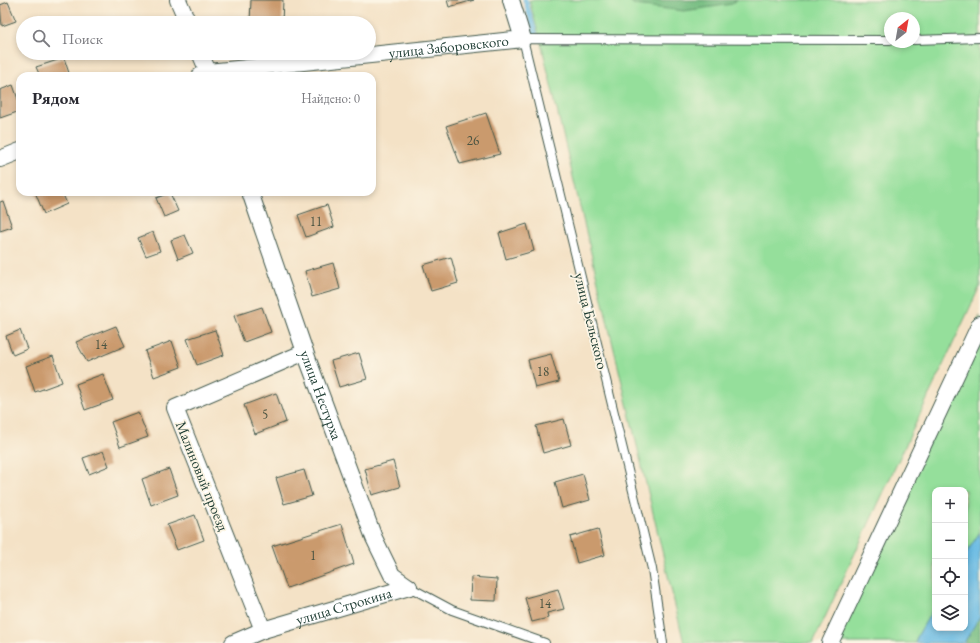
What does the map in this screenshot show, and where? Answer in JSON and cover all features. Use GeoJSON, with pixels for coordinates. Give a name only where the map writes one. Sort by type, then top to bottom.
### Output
{"type":"FeatureCollection","features":[{"type":"Feature","properties":{"kind":"street"},"geometry":{"type":"LineString","coordinates":[[178,0],[185,16]]}},
{"type":"Feature","properties":{"kind":"street","name":"улица Бельского"},"geometry":{"type":"LineString","coordinates":[[511,0],[523,39]]}},
{"type":"Feature","properties":{"kind":"street","name":"улица Заборовского"},"geometry":{"type":"LineString","coordinates":[[376,56],[523,39]]}},
{"type":"Feature","properties":{"kind":"street"},"geometry":{"type":"LineString","coordinates":[[202,60],[205,72]]}},
{"type":"Feature","properties":{"kind":"street","name":"улица Заборовского"},"geometry":{"type":"LineString","coordinates":[[232,72],[338,60]]}},
{"type":"Feature","properties":{"kind":"street"},"geometry":{"type":"LineString","coordinates":[[0,159],[16,153]]}},
{"type":"Feature","properties":{"kind":"street","name":"улица Нестурха"},"geometry":{"type":"LineString","coordinates":[[251,196],[305,352],[374,538],[392,575],[409,587]]}},
{"type":"Feature","properties":{"kind":"street"},"geometry":{"type":"LineString","coordinates":[[830,643],[980,324]]}},
{"type":"Feature","properties":{"kind":"street","name":"Малиновый проезд"},"geometry":{"type":"LineString","coordinates":[[263,630],[175,408],[305,352]]}},
{"type":"Feature","properties":{"kind":"street","name":"улица Строкина"},"geometry":{"type":"LineString","coordinates":[[233,643],[263,630],[409,587]]}},
{"type":"Feature","properties":{"kind":"lane"},"geometry":{"type":"LineString","coordinates":[[920,40],[980,38]]}},
{"type":"Feature","properties":{"kind":"lane"},"geometry":{"type":"LineString","coordinates":[[523,39],[884,40]]}},
{"type":"Feature","properties":{"kind":"lane","name":"улица Бельского"},"geometry":{"type":"LineString","coordinates":[[523,39],[652,569],[663,643]]}},
{"type":"Feature","properties":{"kind":"lane"},"geometry":{"type":"LineString","coordinates":[[409,587],[452,610],[545,643]]}},
{"type":"Feature","properties":{"kind":"green space"},"geometry":{"type":"Polygon","coordinates":[[[529,0],[629,0],[635,5],[731,4],[737,0],[980,0],[980,286],[813,643],[684,643],[542,47],[529,0]]]}},
{"type":"Feature","properties":{"kind":"green space"},"geometry":{"type":"Polygon","coordinates":[[[629,0],[737,0],[732,4],[684,11],[635,5],[629,0]]]}},
{"type":"Feature","properties":{"kind":"green space"},"geometry":{"type":"Polygon","coordinates":[[[980,316],[980,532],[968,550],[968,487],[932,487],[932,611],[915,643],[833,643],[980,316]]]}},
{"type":"Feature","properties":{"kind":"green space"},"geometry":{"type":"Polygon","coordinates":[[[980,616],[980,643],[964,643],[980,616]]]}},
{"type":"Feature","properties":{"kind":"water"},"geometry":{"type":"Polygon","coordinates":[[[980,532],[980,616],[964,643],[915,643],[932,611],[932,631],[968,631],[968,550],[980,532]]]}},
{"type":"Feature","properties":{"kind":"building"},"geometry":{"type":"Polygon","coordinates":[[[251,0],[283,0],[282,16],[250,16],[251,0]]]}},
{"type":"Feature","properties":{"kind":"building"},"geometry":{"type":"Polygon","coordinates":[[[447,0],[474,0],[449,7],[447,0]]]}},
{"type":"Feature","properties":{"kind":"building"},"geometry":{"type":"Polygon","coordinates":[[[8,2],[16,21],[2,26],[0,5],[8,2]]]}},
{"type":"Feature","properties":{"kind":"building"},"geometry":{"type":"Polygon","coordinates":[[[58,60],[65,60],[69,72],[38,72],[36,67],[58,60]]]}},
{"type":"Feature","properties":{"kind":"building"},"geometry":{"type":"Polygon","coordinates":[[[13,85],[16,94],[16,112],[0,118],[0,90],[13,85]]]}},
{"type":"Feature","properties":{"kind":"building"},"geometry":{"type":"Polygon","coordinates":[[[486,113],[500,154],[460,164],[446,126],[486,113]]]}},
{"type":"Feature","properties":{"kind":"building"},"geometry":{"type":"Polygon","coordinates":[[[37,196],[64,196],[67,204],[44,214],[37,196]]]}},
{"type":"Feature","properties":{"kind":"building"},"geometry":{"type":"Polygon","coordinates":[[[162,196],[171,196],[178,211],[164,217],[156,198],[162,196]]]}},
{"type":"Feature","properties":{"kind":"building"},"geometry":{"type":"Polygon","coordinates":[[[3,201],[12,227],[0,231],[0,202],[3,201]]]}},
{"type":"Feature","properties":{"kind":"building"},"geometry":{"type":"Polygon","coordinates":[[[327,205],[334,227],[306,237],[298,215],[327,205]]]}},
{"type":"Feature","properties":{"kind":"building"},"geometry":{"type":"Polygon","coordinates":[[[527,224],[534,251],[506,259],[499,233],[527,224]]]}},
{"type":"Feature","properties":{"kind":"building"},"geometry":{"type":"Polygon","coordinates":[[[153,232],[160,251],[146,256],[138,238],[153,232]]]}},
{"type":"Feature","properties":{"kind":"building"},"geometry":{"type":"Polygon","coordinates":[[[185,235],[193,253],[178,259],[171,240],[185,235]]]}},
{"type":"Feature","properties":{"kind":"building"},"geometry":{"type":"Polygon","coordinates":[[[451,257],[458,283],[431,291],[423,265],[451,257]]]}},
{"type":"Feature","properties":{"kind":"building"},"geometry":{"type":"Polygon","coordinates":[[[333,263],[340,289],[312,297],[305,271],[333,263]]]}},
{"type":"Feature","properties":{"kind":"building"},"geometry":{"type":"Polygon","coordinates":[[[262,307],[271,332],[244,342],[234,316],[262,307]]]}},
{"type":"Feature","properties":{"kind":"building"},"geometry":{"type":"Polygon","coordinates":[[[116,326],[125,346],[87,362],[76,342],[116,326]]]}},
{"type":"Feature","properties":{"kind":"building"},"geometry":{"type":"Polygon","coordinates":[[[20,330],[27,349],[13,355],[6,336],[20,330]]]}},
{"type":"Feature","properties":{"kind":"building"},"geometry":{"type":"Polygon","coordinates":[[[215,330],[224,355],[197,365],[187,339],[215,330]]]}},
{"type":"Feature","properties":{"kind":"building"},"geometry":{"type":"Polygon","coordinates":[[[172,341],[181,367],[154,377],[145,351],[172,341]]]}},
{"type":"Feature","properties":{"kind":"building"},"geometry":{"type":"Polygon","coordinates":[[[359,353],[367,379],[339,387],[331,361],[359,353]]]}},
{"type":"Feature","properties":{"kind":"building"},"geometry":{"type":"Polygon","coordinates":[[[551,354],[559,382],[535,388],[528,360],[551,354]]]}},
{"type":"Feature","properties":{"kind":"building"},"geometry":{"type":"Polygon","coordinates":[[[53,356],[62,382],[35,392],[26,366],[53,356]]]}},
{"type":"Feature","properties":{"kind":"building"},"geometry":{"type":"Polygon","coordinates":[[[103,374],[113,400],[85,410],[76,384],[103,374]]]}},
{"type":"Feature","properties":{"kind":"building"},"geometry":{"type":"Polygon","coordinates":[[[276,393],[286,422],[255,434],[244,405],[276,393]]]}},
{"type":"Feature","properties":{"kind":"building"},"geometry":{"type":"Polygon","coordinates":[[[138,412],[148,437],[120,447],[111,422],[138,412]]]}},
{"type":"Feature","properties":{"kind":"building"},"geometry":{"type":"Polygon","coordinates":[[[564,419],[571,445],[543,453],[536,426],[564,419]]]}},
{"type":"Feature","properties":{"kind":"building"},"geometry":{"type":"Polygon","coordinates":[[[103,451],[109,466],[89,474],[83,458],[103,451]]]}},
{"type":"Feature","properties":{"kind":"building"},"geometry":{"type":"Polygon","coordinates":[[[393,461],[400,487],[372,495],[365,469],[393,461]]]}},
{"type":"Feature","properties":{"kind":"building"},"geometry":{"type":"Polygon","coordinates":[[[169,469],[178,495],[151,505],[142,479],[169,469]]]}},
{"type":"Feature","properties":{"kind":"building"},"geometry":{"type":"Polygon","coordinates":[[[304,470],[312,496],[284,504],[276,478],[304,470]]]}},
{"type":"Feature","properties":{"kind":"building"},"geometry":{"type":"Polygon","coordinates":[[[583,474],[590,500],[562,508],[555,482],[583,474]]]}},
{"type":"Feature","properties":{"kind":"building"},"geometry":{"type":"Polygon","coordinates":[[[195,515],[204,540],[177,550],[167,525],[195,515]]]}},
{"type":"Feature","properties":{"kind":"building"},"geometry":{"type":"Polygon","coordinates":[[[342,524],[354,564],[287,588],[272,546],[342,524]]]}},
{"type":"Feature","properties":{"kind":"building"},"geometry":{"type":"Polygon","coordinates":[[[598,529],[605,555],[577,563],[570,537],[598,529]]]}},
{"type":"Feature","properties":{"kind":"building"},"geometry":{"type":"Polygon","coordinates":[[[471,577],[497,579],[496,601],[470,600],[471,577]]]}},
{"type":"Feature","properties":{"kind":"building"},"geometry":{"type":"Polygon","coordinates":[[[558,589],[564,609],[547,613],[548,618],[532,622],[525,598],[558,589]]]}},
{"type":"Feature","properties":{"kind":"waterway"},"geometry":{"type":"LineString","coordinates":[[525,0],[535,33]]}}]}
